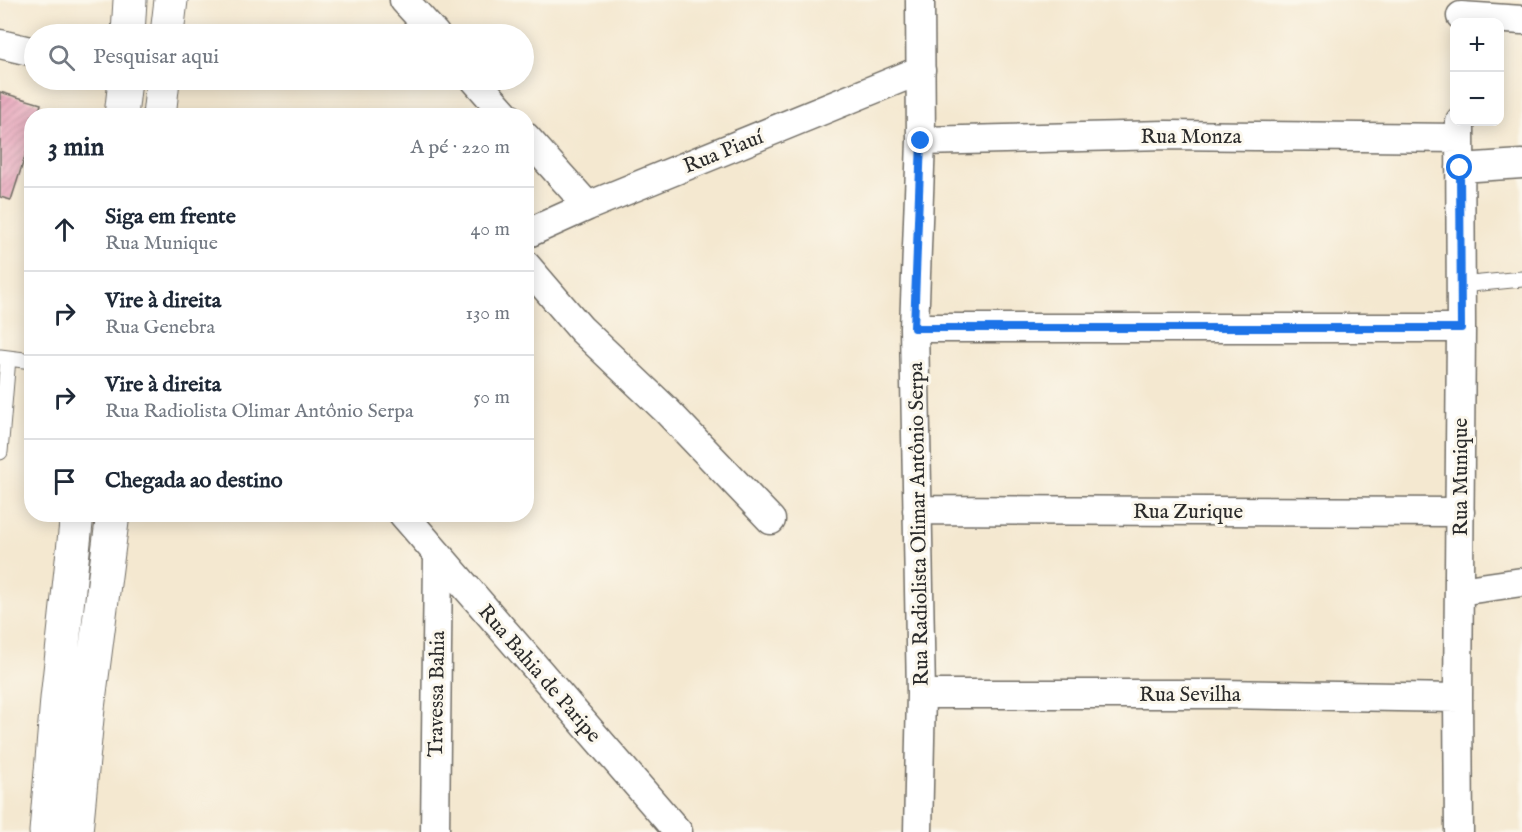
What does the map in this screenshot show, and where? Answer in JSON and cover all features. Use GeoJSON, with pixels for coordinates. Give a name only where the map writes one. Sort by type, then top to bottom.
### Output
{"type":"FeatureCollection","features":[{"type":"Feature","properties":{"kind":"main road"},"geometry":{"type":"LineString","coordinates":[[129,24],[130,0]]}},
{"type":"Feature","properties":{"kind":"main road"},"geometry":{"type":"LineString","coordinates":[[168,24],[171,0]]}},
{"type":"Feature","properties":{"kind":"main road"},"geometry":{"type":"LineString","coordinates":[[122,108],[124,90]]}},
{"type":"Feature","properties":{"kind":"main road"},"geometry":{"type":"LineString","coordinates":[[160,108],[162,90]]}},
{"type":"Feature","properties":{"kind":"main road"},"geometry":{"type":"LineString","coordinates":[[46,832],[57,699],[76,522]]}},
{"type":"Feature","properties":{"kind":"main road"},"geometry":{"type":"LineString","coordinates":[[76,832],[88,708],[112,522]]}},
{"type":"Feature","properties":{"kind":"street"},"geometry":{"type":"LineString","coordinates":[[404,0],[426,24]]}},
{"type":"Feature","properties":{"kind":"street","name":"Rua Radiolista Olimar Antônio Serpa"},"geometry":{"type":"LineString","coordinates":[[918,832],[921,694],[914,328],[921,141],[920,0]]}},
{"type":"Feature","properties":{"kind":"street"},"geometry":{"type":"LineString","coordinates":[[1460,13],[1522,20]]}},
{"type":"Feature","properties":{"kind":"street"},"geometry":{"type":"LineString","coordinates":[[0,44],[24,50]]}},
{"type":"Feature","properties":{"kind":"street","name":"Rua Piauí"},"geometry":{"type":"LineString","coordinates":[[534,230],[588,206],[921,70]]}},
{"type":"Feature","properties":{"kind":"street"},"geometry":{"type":"LineString","coordinates":[[484,90],[500,108]]}},
{"type":"Feature","properties":{"kind":"street","name":"Rua Monza"},"geometry":{"type":"LineString","coordinates":[[921,141],[1460,130]]}},
{"type":"Feature","properties":{"kind":"street","name":"Rua Munique"},"geometry":{"type":"LineString","coordinates":[[1459,832],[1460,130]]}},
{"type":"Feature","properties":{"kind":"street"},"geometry":{"type":"LineString","coordinates":[[534,146],[588,206]]}},
{"type":"Feature","properties":{"kind":"street"},"geometry":{"type":"LineString","coordinates":[[1460,168],[1522,164]]}},
{"type":"Feature","properties":{"kind":"street"},"geometry":{"type":"LineString","coordinates":[[534,274],[581,329],[666,410],[771,520]]}},
{"type":"Feature","properties":{"kind":"street"},"geometry":{"type":"LineString","coordinates":[[914,328],[1461,328]]}},
{"type":"Feature","properties":{"kind":"street","name":"Rua Zurique"},"geometry":{"type":"LineString","coordinates":[[916,510],[1460,512]]}},
{"type":"Feature","properties":{"kind":"street","name":"Rua Bahia de Paripe"},"geometry":{"type":"LineString","coordinates":[[410,522],[678,832]]}},
{"type":"Feature","properties":{"kind":"street","name":"Travessa Bahia"},"geometry":{"type":"LineString","coordinates":[[435,832],[438,556]]}},
{"type":"Feature","properties":{"kind":"street"},"geometry":{"type":"LineString","coordinates":[[1460,591],[1522,582]]}},
{"type":"Feature","properties":{"kind":"street","name":"Rua Sevilha"},"geometry":{"type":"LineString","coordinates":[[921,694],[1220,694],[1458,698]]}},
{"type":"Feature","properties":{"kind":"lane"},"geometry":{"type":"LineString","coordinates":[[1461,285],[1522,279]]}},
{"type":"Feature","properties":{"kind":"lane"},"geometry":{"type":"LineString","coordinates":[[0,452],[4,358],[24,360]]}},
{"type":"Feature","properties":{"kind":"building"},"geometry":{"type":"Polygon","coordinates":[[[0,92],[41,104],[40,108],[24,108],[24,160],[11,200],[0,197],[0,92]]]}},
{"type":"Feature","properties":{"kind":"route"},"geometry":{"type":"LineString","coordinates":[[921,141],[914,328],[1461,328],[1460,168]]}}]}
